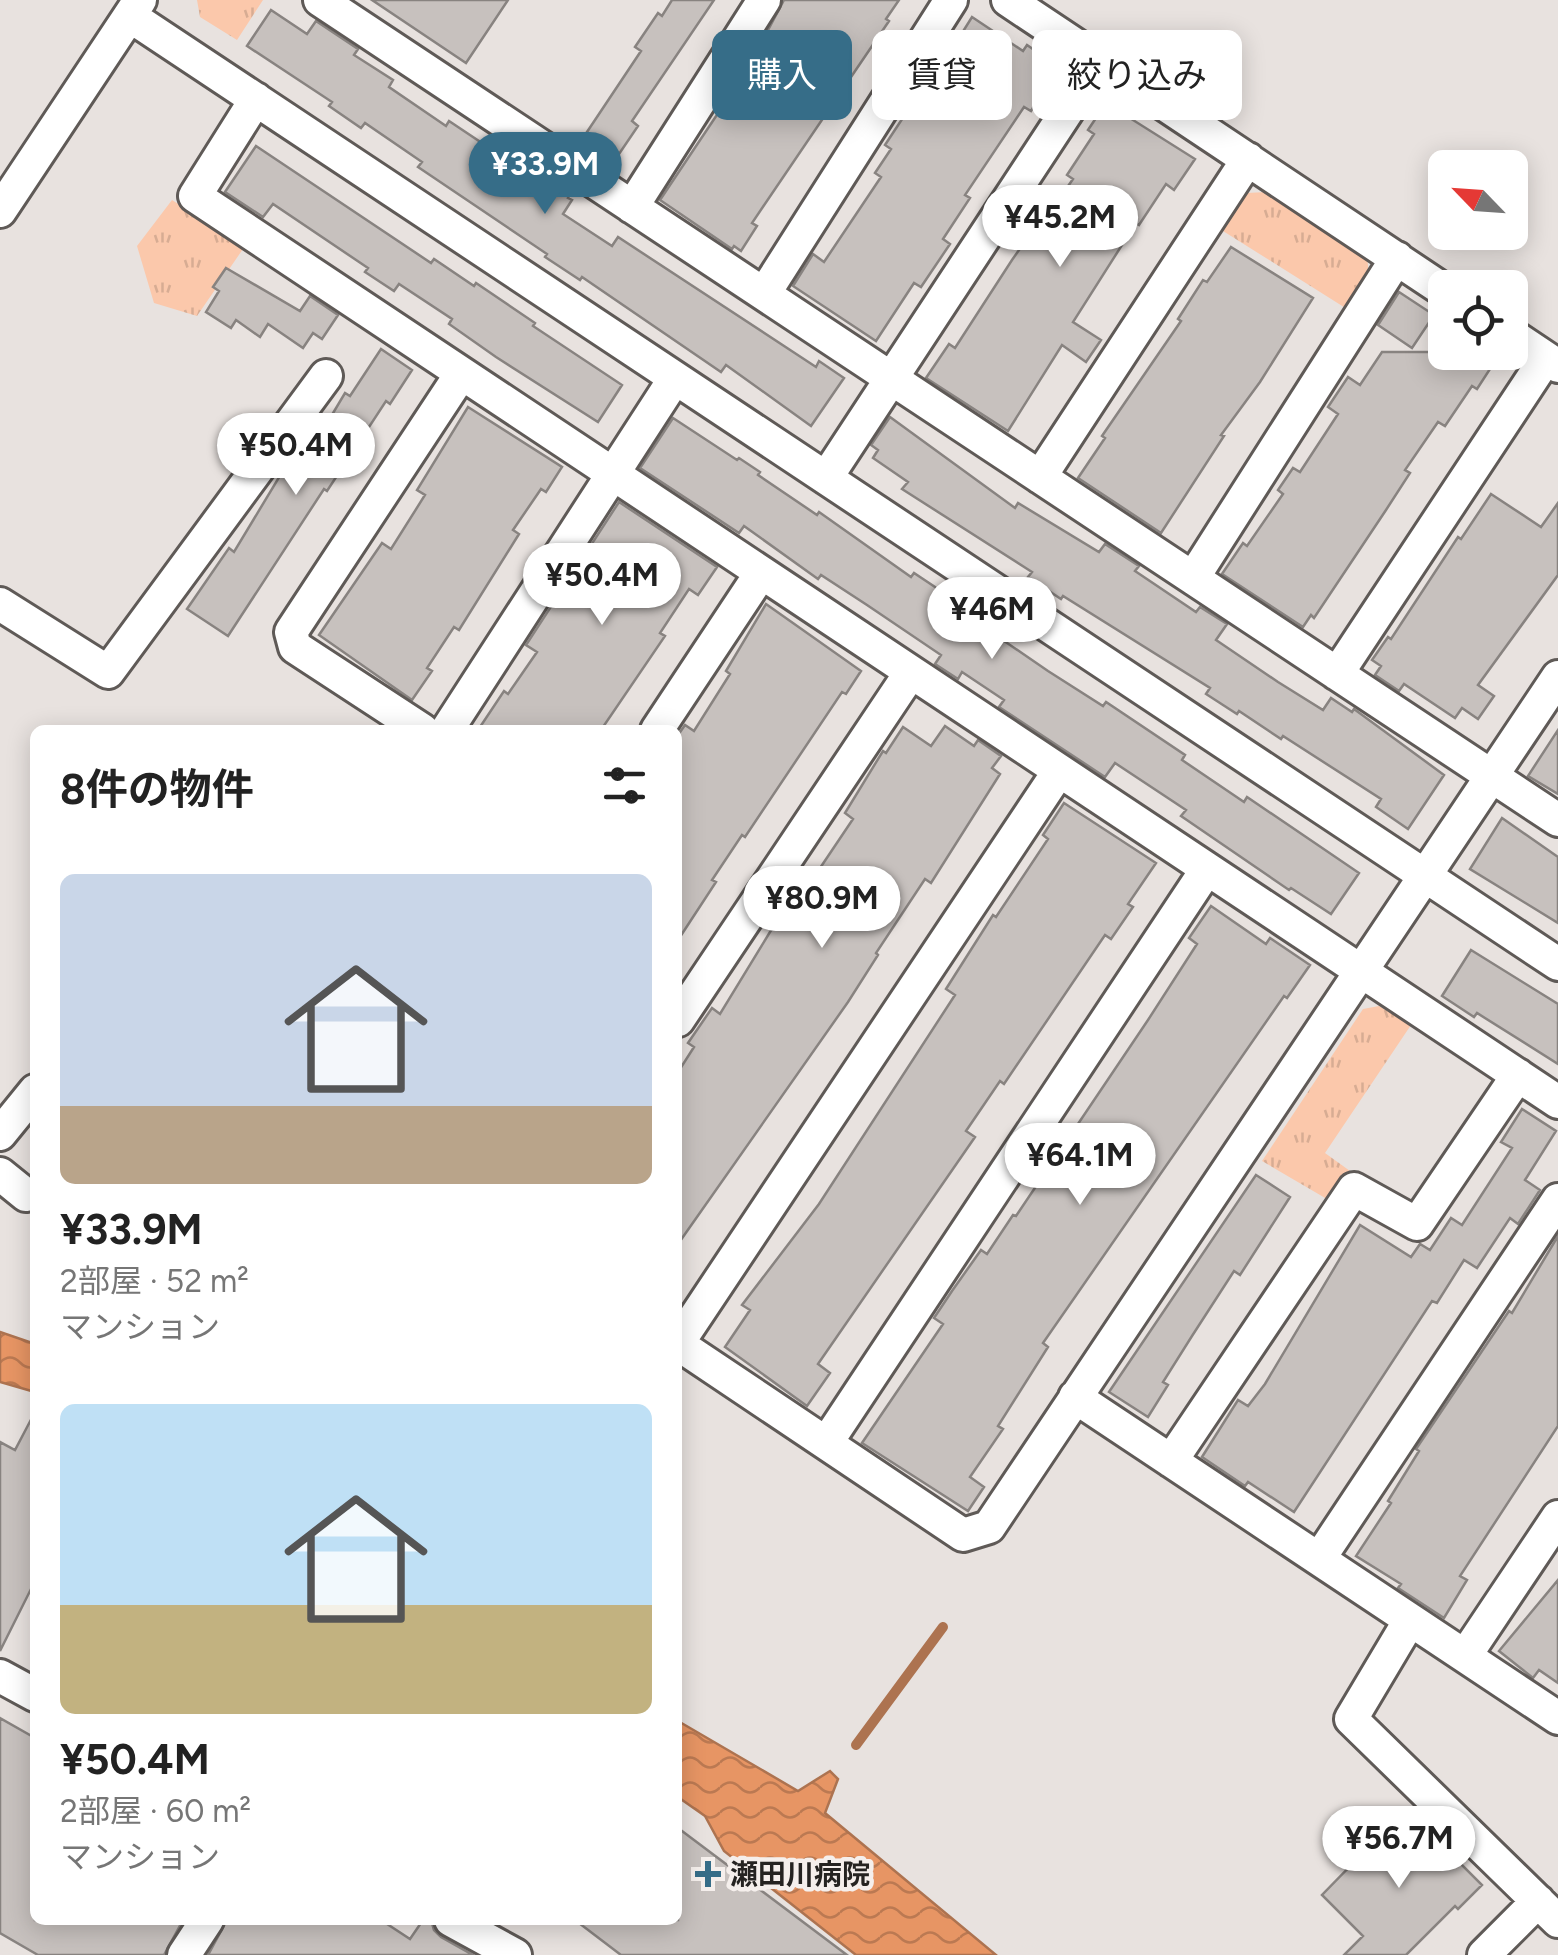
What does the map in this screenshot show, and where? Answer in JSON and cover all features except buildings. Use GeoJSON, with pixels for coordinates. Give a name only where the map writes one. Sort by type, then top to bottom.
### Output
{"type":"FeatureCollection","features":[{"type":"Feature","properties":{"kind":"street"},"geometry":{"type":"LineString","coordinates":[[320,0],[1558,820]]}},
{"type":"Feature","properties":{"kind":"street"},"geometry":{"type":"LineString","coordinates":[[632,207],[764,0]]}},
{"type":"Feature","properties":{"kind":"street"},"geometry":{"type":"LineString","coordinates":[[764,294],[951,0]]}},
{"type":"Feature","properties":{"kind":"street"},"geometry":{"type":"LineString","coordinates":[[1008,0],[1053,30]]}},
{"type":"Feature","properties":{"kind":"street"},"geometry":{"type":"LineString","coordinates":[[0,211],[135,8],[256,100],[1558,964]]}},
{"type":"Feature","properties":{"kind":"street"},"geometry":{"type":"LineString","coordinates":[[256,100],[196,196],[1558,1102]]}},
{"type":"Feature","properties":{"kind":"street"},"geometry":{"type":"LineString","coordinates":[[826,478],[1061,120]]}},
{"type":"Feature","properties":{"kind":"street"},"geometry":{"type":"LineString","coordinates":[[1188,120],[1428,279]]}},
{"type":"Feature","properties":{"kind":"street"},"geometry":{"type":"LineString","coordinates":[[1040,477],[1248,160]]}},
{"type":"Feature","properties":{"kind":"street"},"geometry":{"type":"LineString","coordinates":[[1193,578],[1397,258]]}},
{"type":"Feature","properties":{"kind":"street"},"geometry":{"type":"LineString","coordinates":[[1337,674],[1552,362],[1528,346]]}},
{"type":"Feature","properties":{"kind":"street"},"geometry":{"type":"LineString","coordinates":[[414,725],[295,647],[292,632],[461,374]]}},
{"type":"Feature","properties":{"kind":"street"},"geometry":{"type":"LineString","coordinates":[[0,604],[108,672],[326,376]]}},
{"type":"Feature","properties":{"kind":"street"},"geometry":{"type":"LineString","coordinates":[[450,725],[675,378]]}},
{"type":"Feature","properties":{"kind":"street"},"geometry":{"type":"LineString","coordinates":[[660,725],[761,573]]}},
{"type":"Feature","properties":{"kind":"street"},"geometry":{"type":"LineString","coordinates":[[682,1014],[911,672]]}},
{"type":"Feature","properties":{"kind":"street"},"geometry":{"type":"LineString","coordinates":[[682,1346],[963,1536],[988,1528],[1558,677]]}},
{"type":"Feature","properties":{"kind":"street"},"geometry":{"type":"LineString","coordinates":[[682,1337],[1059,771]]}},
{"type":"Feature","properties":{"kind":"street"},"geometry":{"type":"LineString","coordinates":[[828,1442],[1207,869]]}},
{"type":"Feature","properties":{"kind":"street"},"geometry":{"type":"LineString","coordinates":[[1172,1461],[1354,1189],[1417,1224],[1518,1075]]}},
{"type":"Feature","properties":{"kind":"street"},"geometry":{"type":"LineString","coordinates":[[0,1134],[30,1097]]}},
{"type":"Feature","properties":{"kind":"street"},"geometry":{"type":"LineString","coordinates":[[0,1174],[26,1196]]}},
{"type":"Feature","properties":{"kind":"street"},"geometry":{"type":"LineString","coordinates":[[1319,1559],[1558,1200]]}},
{"type":"Feature","properties":{"kind":"street"},"geometry":{"type":"LineString","coordinates":[[1075,1397],[1558,1718]]}},
{"type":"Feature","properties":{"kind":"street"},"geometry":{"type":"LineString","coordinates":[[1465,1656],[1558,1517]]}},
{"type":"Feature","properties":{"kind":"street"},"geometry":{"type":"LineString","coordinates":[[1410,1620],[1351,1718],[1548,1911],[1484,1955]]}},
{"type":"Feature","properties":{"kind":"street"},"geometry":{"type":"LineString","coordinates":[[0,1676],[30,1692]]}},
{"type":"Feature","properties":{"kind":"street"},"geometry":{"type":"LineString","coordinates":[[184,1955],[204,1925]]}},
{"type":"Feature","properties":{"kind":"street"},"geometry":{"type":"LineString","coordinates":[[459,1925],[515,1955]]}},
{"type":"Feature","properties":{"kind":"green space"},"geometry":{"type":"Polygon","coordinates":[[[197,0],[263,0],[237,40],[200,17],[197,0]]]}},
{"type":"Feature","properties":{"kind":"green space"},"geometry":{"type":"Polygon","coordinates":[[[1266,192],[1367,256],[1369,275],[1347,309],[1223,231],[1247,193],[1266,192]]]}},
{"type":"Feature","properties":{"kind":"green space"},"geometry":{"type":"Polygon","coordinates":[[[172,200],[245,246],[197,316],[154,303],[137,246],[172,200]]]}},
{"type":"Feature","properties":{"kind":"green space"},"geometry":{"type":"Polygon","coordinates":[[[1379,1006],[1411,1025],[1325,1153],[1350,1171],[1332,1202],[1262,1161],[1363,1009],[1379,1006]]]}},
{"type":"Feature","properties":{"kind":"water"},"geometry":{"type":"Polygon","coordinates":[[[0,1332],[30,1342],[30,1391],[0,1382],[0,1332]]]}},
{"type":"Feature","properties":{"kind":"water"},"geometry":{"type":"Polygon","coordinates":[[[682,1723],[798,1791],[830,1771],[838,1779],[825,1813],[996,1955],[856,1955],[724,1851],[705,1816],[682,1800],[682,1723]]]}},
{"type":"Feature","properties":{"kind":"waterway"},"geometry":{"type":"LineString","coordinates":[[856,1745],[943,1627]]}},
{"type":"Feature","properties":{"kind":"place","name":"瀬田川病院"},"geometry":{"type":"Point","coordinates":[708,1874]}}]}
